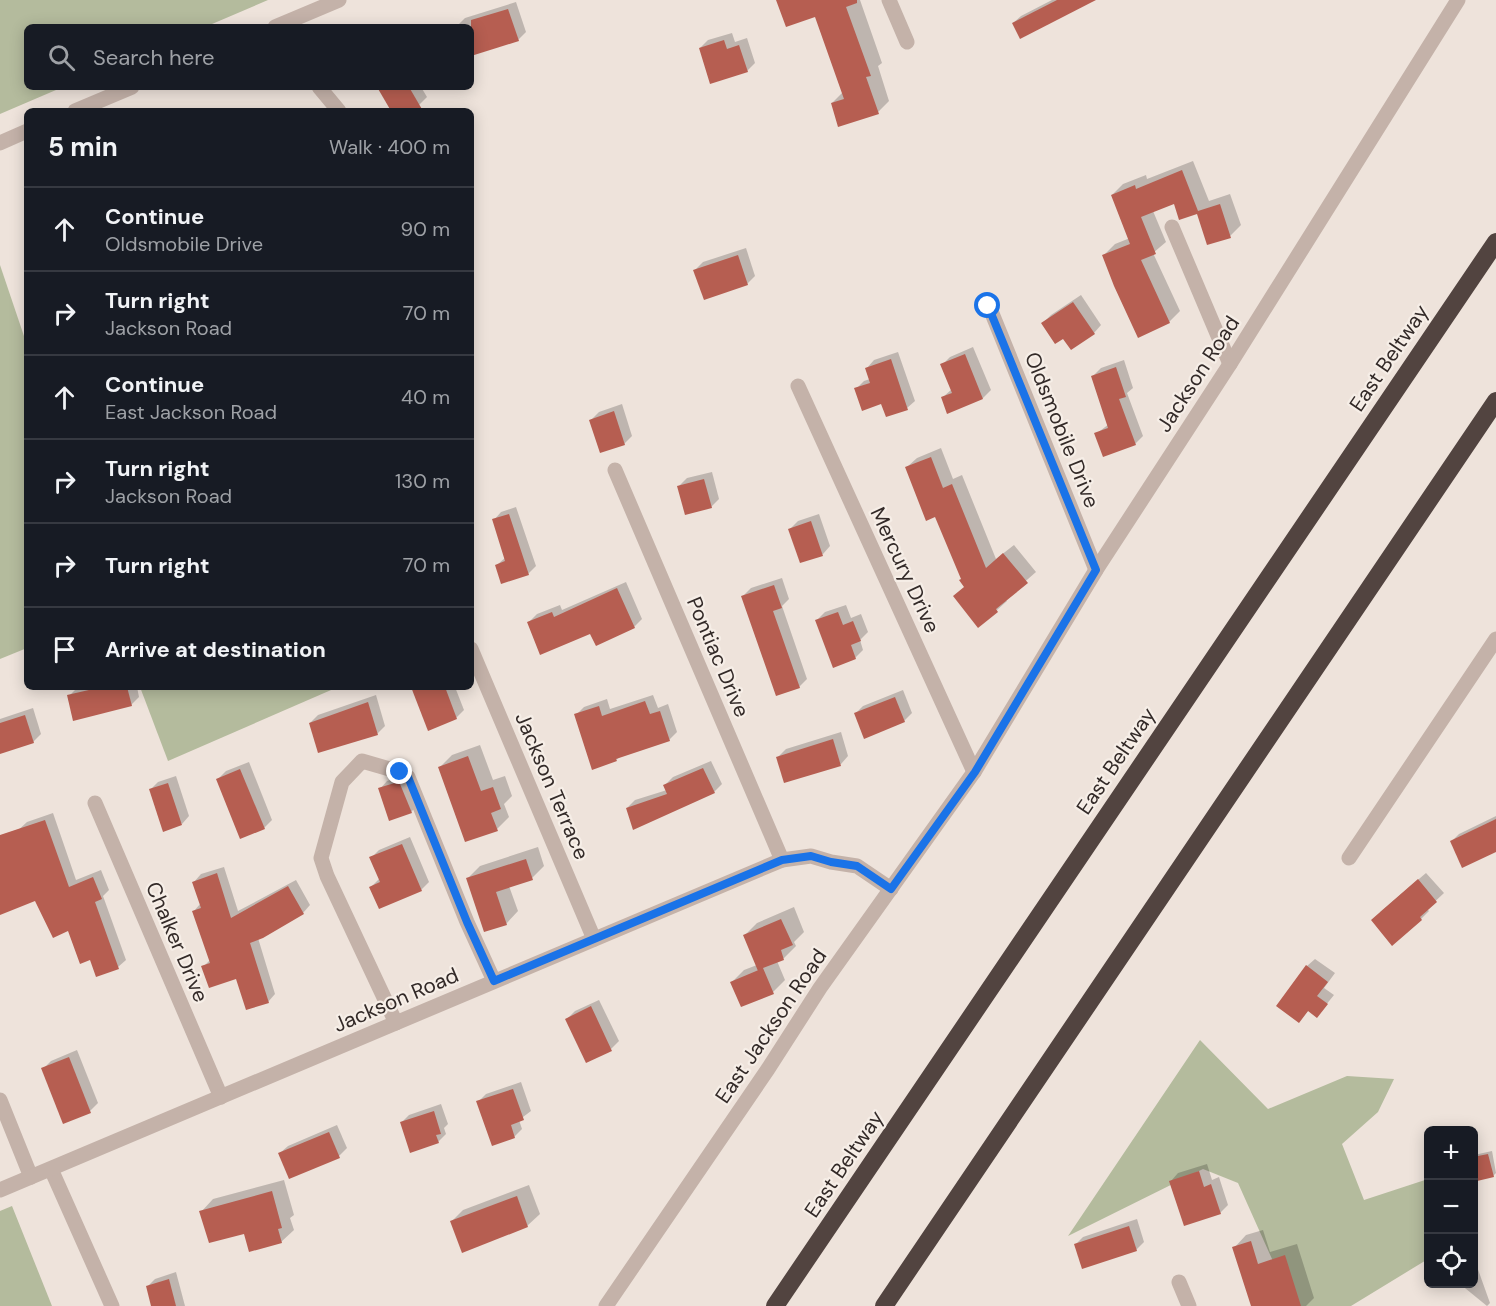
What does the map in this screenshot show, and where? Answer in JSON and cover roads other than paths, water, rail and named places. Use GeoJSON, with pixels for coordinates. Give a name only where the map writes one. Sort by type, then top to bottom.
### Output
{"type":"FeatureCollection","features":[{"type":"Feature","properties":{"kind":"highway","name":"East Beltway"},"geometry":{"type":"LineString","coordinates":[[776,1306],[1496,242]]}},
{"type":"Feature","properties":{"kind":"highway"},"geometry":{"type":"LineString","coordinates":[[884,1306],[1496,401]]}},
{"type":"Feature","properties":{"kind":"street"},"geometry":{"type":"LineString","coordinates":[[282,24],[339,0]]}},
{"type":"Feature","properties":{"kind":"street"},"geometry":{"type":"LineString","coordinates":[[889,0],[907,42]]}},
{"type":"Feature","properties":{"kind":"street","name":"Jackson Road"},"geometry":{"type":"LineString","coordinates":[[975,772],[1096,570],[1230,364],[1458,0]]}},
{"type":"Feature","properties":{"kind":"street"},"geometry":{"type":"LineString","coordinates":[[82,108],[125,90]]}},
{"type":"Feature","properties":{"kind":"street"},"geometry":{"type":"LineString","coordinates":[[322,90],[336,108]]}},
{"type":"Feature","properties":{"kind":"street"},"geometry":{"type":"LineString","coordinates":[[0,143],[24,132]]}},
{"type":"Feature","properties":{"kind":"street"},"geometry":{"type":"LineString","coordinates":[[1172,227],[1230,364]]}},
{"type":"Feature","properties":{"kind":"street","name":"Oldsmobile Drive"},"geometry":{"type":"LineString","coordinates":[[988,306],[1096,570]]}},
{"type":"Feature","properties":{"kind":"street","name":"Mercury Drive"},"geometry":{"type":"LineString","coordinates":[[798,386],[975,772]]}},
{"type":"Feature","properties":{"kind":"street","name":"Pontiac Drive"},"geometry":{"type":"LineString","coordinates":[[615,470],[782,860]]}},
{"type":"Feature","properties":{"kind":"street"},"geometry":{"type":"LineString","coordinates":[[1349,858],[1496,639]]}},
{"type":"Feature","properties":{"kind":"street","name":"Jackson Terrace"},"geometry":{"type":"LineString","coordinates":[[474,656],[594,939]]}},
{"type":"Feature","properties":{"kind":"street"},"geometry":{"type":"LineString","coordinates":[[396,1023],[327,876],[321,858],[342,782],[362,761],[400,772],[408,777],[467,922],[494,981]]}},
{"type":"Feature","properties":{"kind":"street","name":"East Jackson Road"},"geometry":{"type":"LineString","coordinates":[[606,1306],[768,1069],[820,988],[975,772]]}},
{"type":"Feature","properties":{"kind":"street","name":"Chalker Drive"},"geometry":{"type":"LineString","coordinates":[[95,803],[221,1097]]}},
{"type":"Feature","properties":{"kind":"street","name":"Jackson Road"},"geometry":{"type":"LineString","coordinates":[[0,1190],[782,860],[811,856],[857,866],[891,889]]}},
{"type":"Feature","properties":{"kind":"street"},"geometry":{"type":"LineString","coordinates":[[0,1100],[31,1177]]}},
{"type":"Feature","properties":{"kind":"street"},"geometry":{"type":"LineString","coordinates":[[51,1169],[112,1306]]}},
{"type":"Feature","properties":{"kind":"street"},"geometry":{"type":"LineString","coordinates":[[1179,1282],[1189,1306]]}}]}
